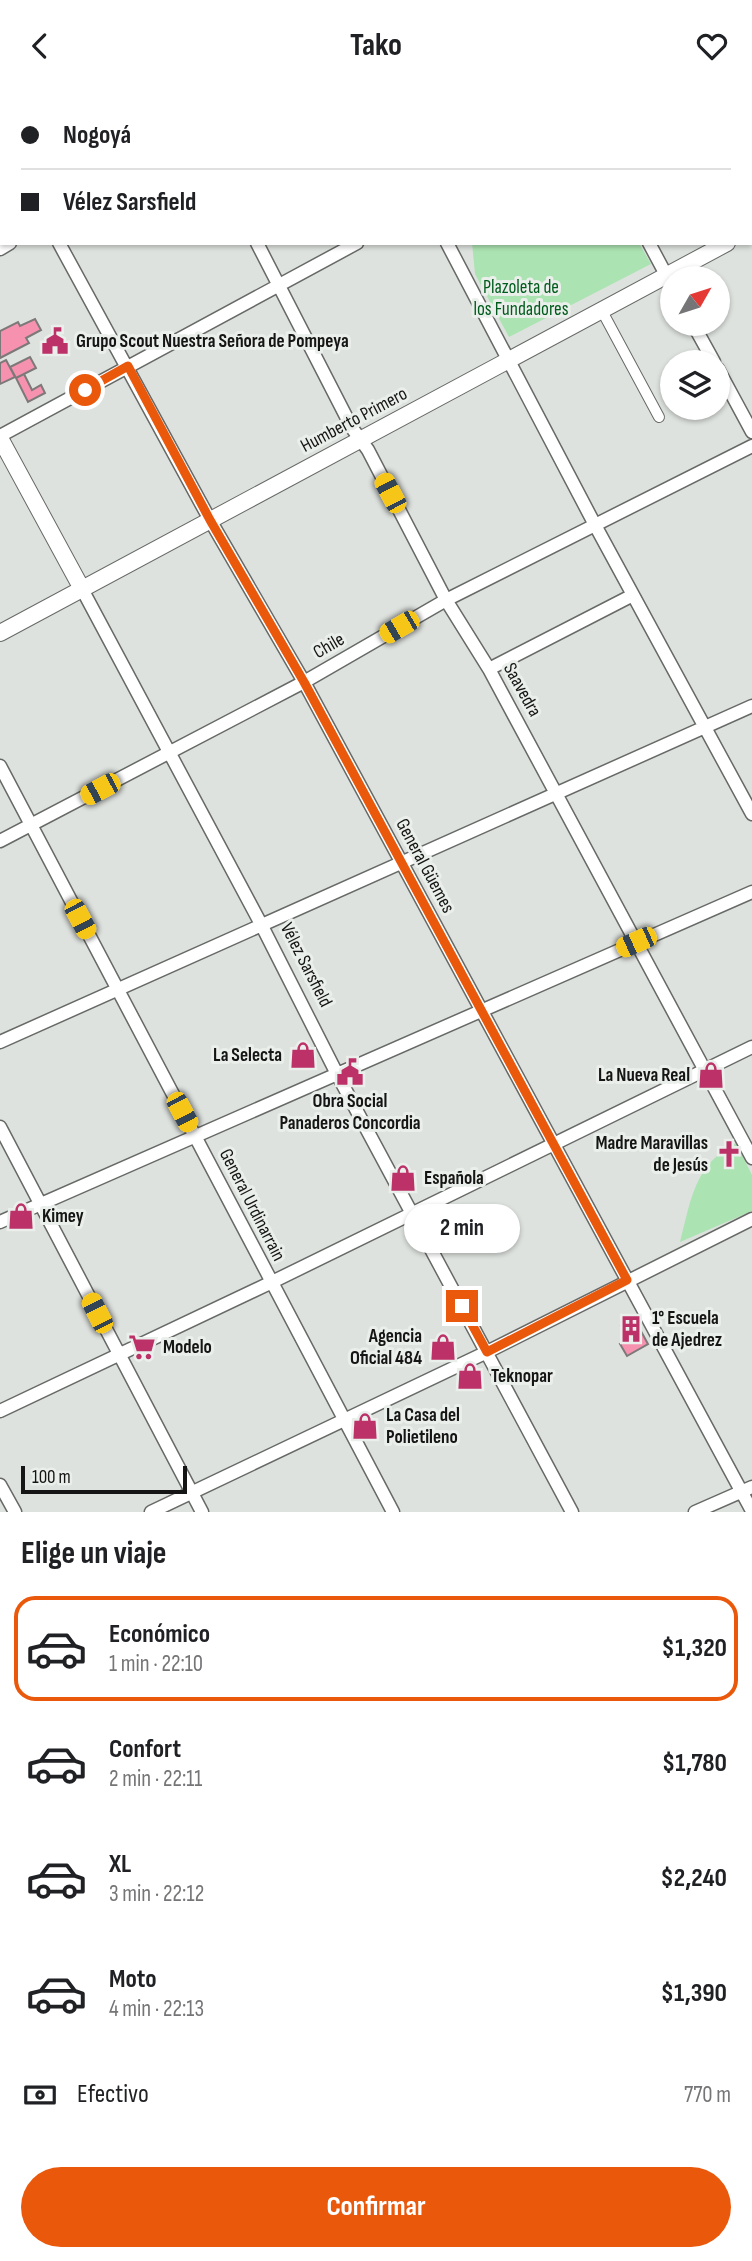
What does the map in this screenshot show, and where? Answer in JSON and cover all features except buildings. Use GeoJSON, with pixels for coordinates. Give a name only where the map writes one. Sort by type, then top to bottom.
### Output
{"type":"FeatureCollection","features":[{"type":"Feature","properties":{"kind":"street","name":"General Güemes"},"geometry":{"type":"LineString","coordinates":[[60,245],[210,520],[304,682],[553,1146],[747,1489],[752,1511]]}},
{"type":"Feature","properties":{"kind":"street","name":"Saavedra"},"geometry":{"type":"LineString","coordinates":[[258,245],[446,600],[489,670],[752,1158]]}},
{"type":"Feature","properties":{"kind":"street"},"geometry":{"type":"LineString","coordinates":[[0,437],[353,245]]}},
{"type":"Feature","properties":{"kind":"street"},"geometry":{"type":"LineString","coordinates":[[448,245],[595,525],[752,814]]}},
{"type":"Feature","properties":{"kind":"street"},"geometry":{"type":"LineString","coordinates":[[650,245],[661,266]]}},
{"type":"Feature","properties":{"kind":"street","name":"Humberto Primero"},"geometry":{"type":"LineString","coordinates":[[692,266],[724,245]]}},
{"type":"Feature","properties":{"kind":"street","name":"Humberto Primero"},"geometry":{"type":"LineString","coordinates":[[0,633],[602,311],[660,285]]}},
{"type":"Feature","properties":{"kind":"street"},"geometry":{"type":"LineString","coordinates":[[602,311],[659,417]]}},
{"type":"Feature","properties":{"kind":"street"},"geometry":{"type":"LineString","coordinates":[[730,391],[752,432]]}},
{"type":"Feature","properties":{"kind":"street","name":"Vélez Sarsfield"},"geometry":{"type":"LineString","coordinates":[[0,437],[572,1512]]}},
{"type":"Feature","properties":{"kind":"street","name":"Chile"},"geometry":{"type":"LineString","coordinates":[[0,841],[304,682],[446,600],[752,446]]}},
{"type":"Feature","properties":{"kind":"street"},"geometry":{"type":"LineString","coordinates":[[489,670],[633,595]]}},
{"type":"Feature","properties":{"kind":"street"},"geometry":{"type":"LineString","coordinates":[[0,1042],[752,706]]}},
{"type":"Feature","properties":{"kind":"street","name":"General Urdinarrain"},"geometry":{"type":"LineString","coordinates":[[0,766],[393,1512]]}},
{"type":"Feature","properties":{"kind":"street"},"geometry":{"type":"LineString","coordinates":[[0,1222],[752,893]]}},
{"type":"Feature","properties":{"kind":"street"},"geometry":{"type":"LineString","coordinates":[[0,1411],[120,1356],[752,1047]]}},
{"type":"Feature","properties":{"kind":"street"},"geometry":{"type":"LineString","coordinates":[[0,1127],[202,1512]]}},
{"type":"Feature","properties":{"kind":"street"},"geometry":{"type":"LineString","coordinates":[[151,1512],[487,1352],[752,1219]]}},
{"type":"Feature","properties":{"kind":"street"},"geometry":{"type":"LineString","coordinates":[[0,1485],[15,1512]]}},
{"type":"Feature","properties":{"kind":"street"},"geometry":{"type":"LineString","coordinates":[[695,1512],[747,1489]]}},
{"type":"Feature","properties":{"kind":"green space","name":"Plazoleta de los Fundadores"},"geometry":{"type":"Polygon","coordinates":[[[472,245],[640,245],[651,264],[509,337],[475,274],[472,245]]]}},
{"type":"Feature","properties":{"kind":"green space"},"geometry":{"type":"Polygon","coordinates":[[[736,1143],[752,1175],[752,1211],[680,1242],[696,1185],[711,1162],[736,1143]]]}},
{"type":"Feature","properties":{"kind":"place","name":"Grupo Scout Nuestra Señora de Pompeya"},"geometry":{"type":"Point","coordinates":[55,341]}},
{"type":"Feature","properties":{"kind":"place","name":"La Selecta"},"geometry":{"type":"Point","coordinates":[303,1055]}},
{"type":"Feature","properties":{"kind":"place","name":"Obra Social Panaderos Concordia"},"geometry":{"type":"Point","coordinates":[350,1072]}},
{"type":"Feature","properties":{"kind":"place","name":"La Nueva Real"},"geometry":{"type":"Point","coordinates":[711,1075]}},
{"type":"Feature","properties":{"kind":"place","name":"Madre Maravillas de Jesús"},"geometry":{"type":"Point","coordinates":[729,1154]}},
{"type":"Feature","properties":{"kind":"place","name":"Española"},"geometry":{"type":"Point","coordinates":[403,1178]}},
{"type":"Feature","properties":{"kind":"place","name":"Kimey"},"geometry":{"type":"Point","coordinates":[21,1216]}},
{"type":"Feature","properties":{"kind":"place","name":"1° Escuela de Ajedrez"},"geometry":{"type":"Point","coordinates":[631,1329]}},
{"type":"Feature","properties":{"kind":"place","name":"Modelo"},"geometry":{"type":"Point","coordinates":[142,1347]}},
{"type":"Feature","properties":{"kind":"place","name":"Agencia Oficial 484"},"geometry":{"type":"Point","coordinates":[443,1347]}},
{"type":"Feature","properties":{"kind":"place","name":"Teknopar"},"geometry":{"type":"Point","coordinates":[470,1376]}},
{"type":"Feature","properties":{"kind":"place","name":"La Casa del Polietileno"},"geometry":{"type":"Point","coordinates":[365,1426]}},
{"type":"Feature","properties":{"kind":"route"},"geometry":{"type":"LineString","coordinates":[[85,390],[128,366],[210,520],[304,682],[627,1280],[487,1352],[462,1306]]}}]}
